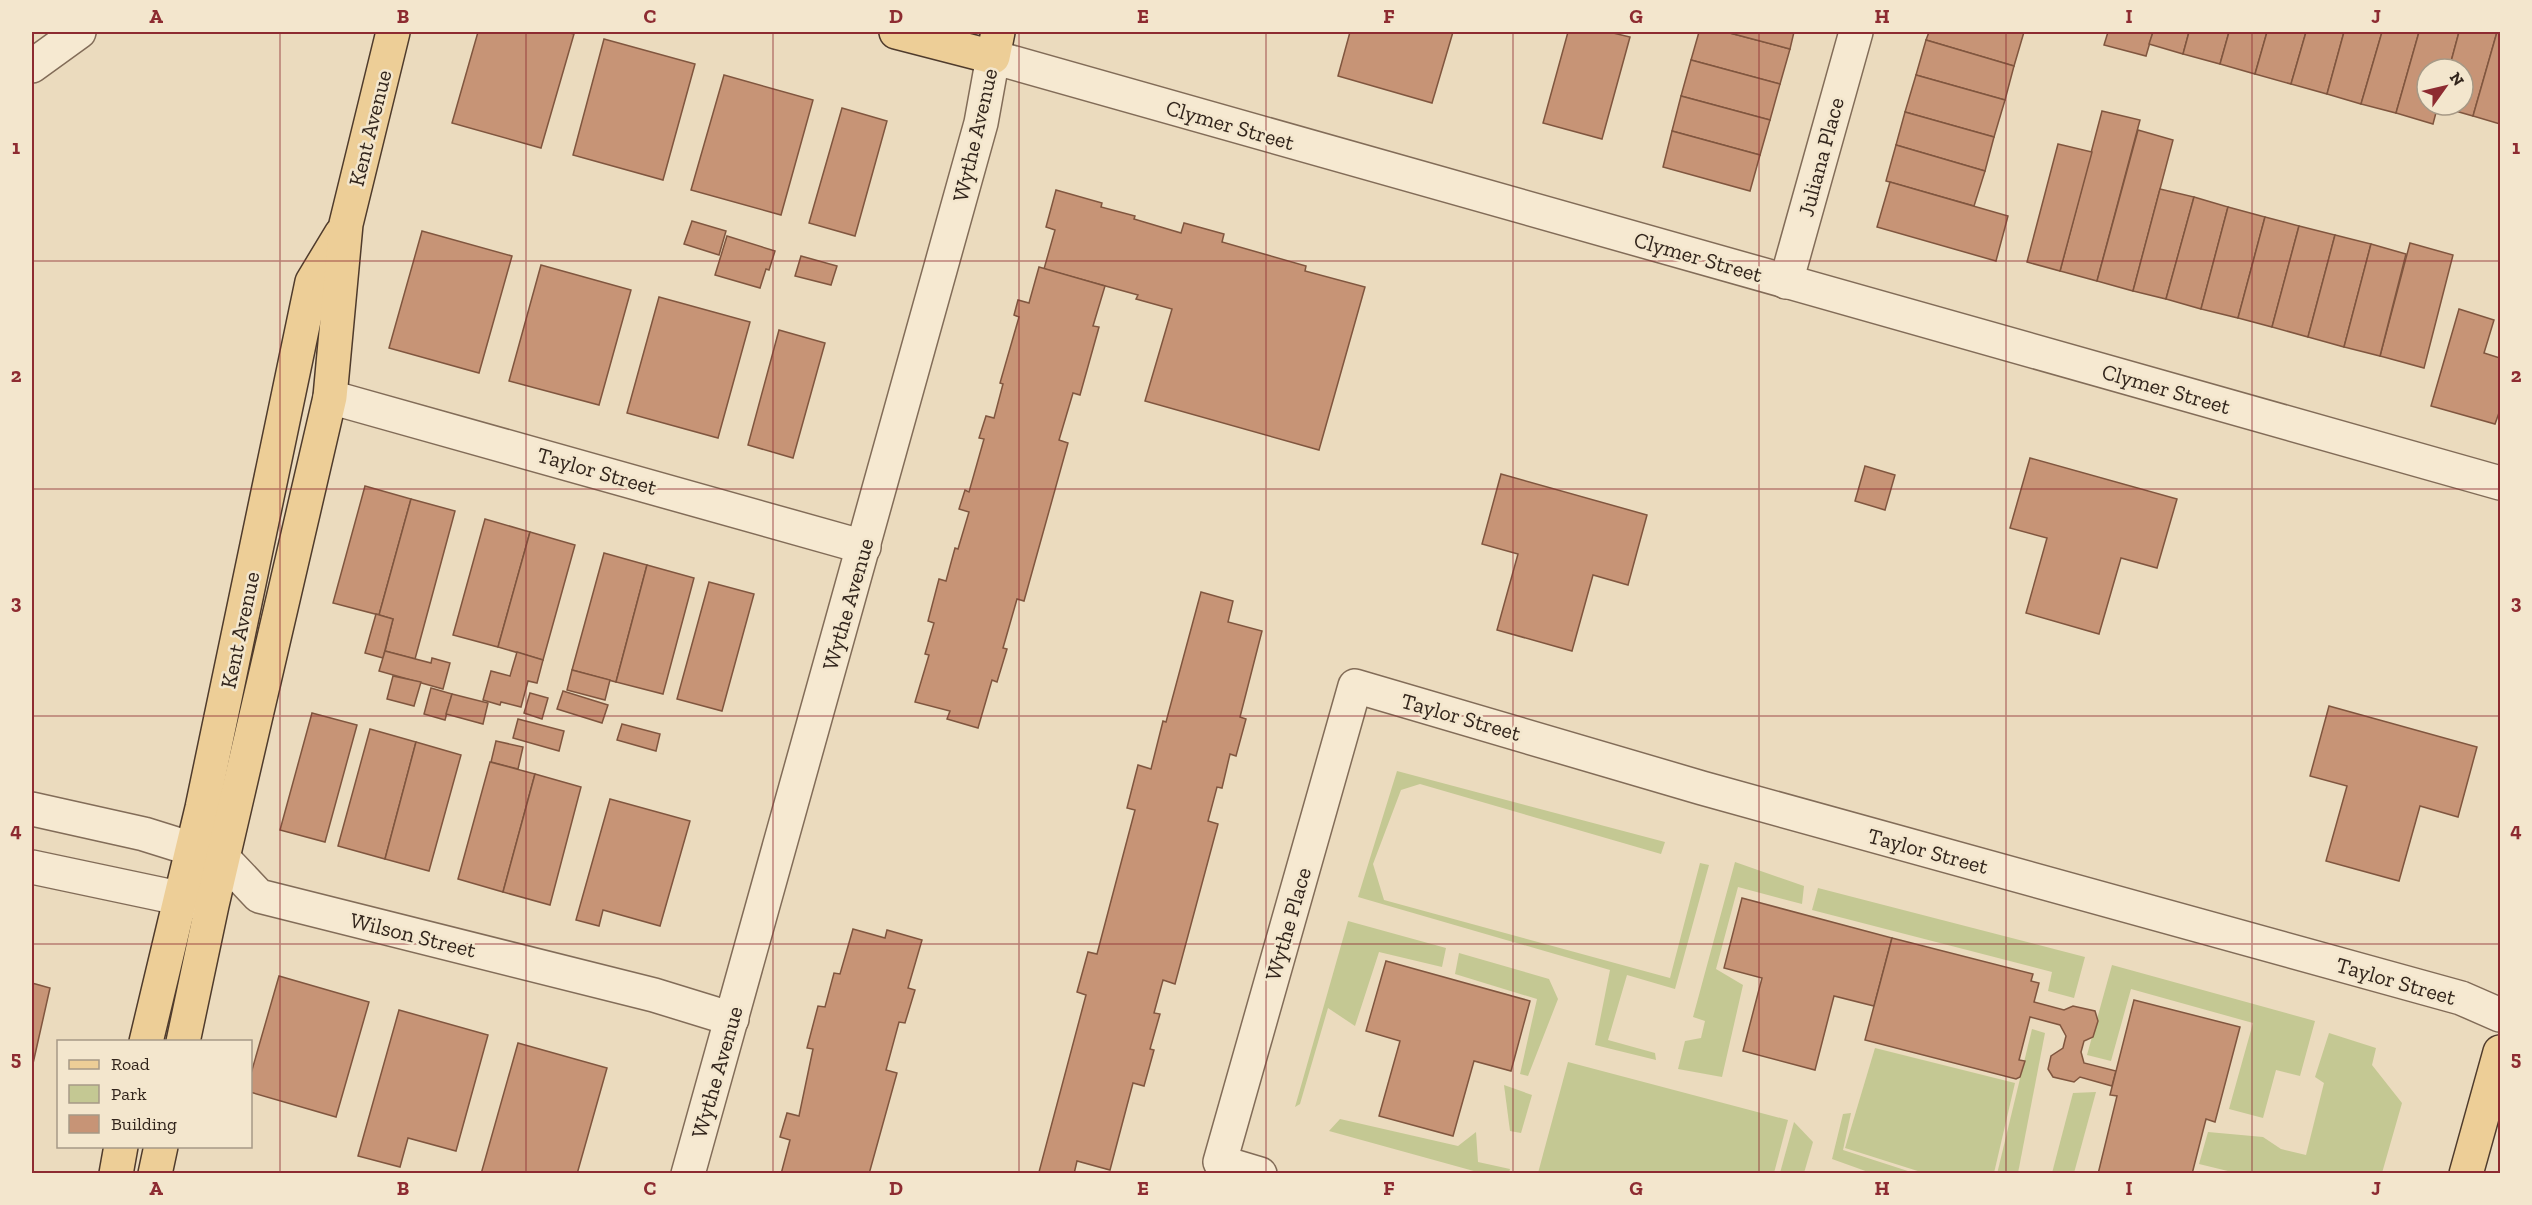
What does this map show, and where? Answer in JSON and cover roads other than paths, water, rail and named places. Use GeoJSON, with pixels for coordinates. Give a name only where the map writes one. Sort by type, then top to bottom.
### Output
{"type":"FeatureCollection","features":[{"type":"Feature","properties":{"kind":"main road","name":"Kent Avenue"},"geometry":{"type":"LineString","coordinates":[[146,1040],[196,901],[224,859],[330,397],[346,224],[393,32]]}},
{"type":"Feature","properties":{"kind":"main road","name":"Clymer Street"},"geometry":{"type":"LineString","coordinates":[[896,32],[995,44]]}},
{"type":"Feature","properties":{"kind":"main road","name":"Kent Avenue"},"geometry":{"type":"LineString","coordinates":[[183,1040],[196,901],[193,849],[312,282],[346,224]]}},
{"type":"Feature","properties":{"kind":"main road"},"geometry":{"type":"LineString","coordinates":[[2466,1173],[2500,1052]]}},
{"type":"Feature","properties":{"kind":"main road"},"geometry":{"type":"LineString","coordinates":[[116,1173],[122,1148]]}},
{"type":"Feature","properties":{"kind":"main road"},"geometry":{"type":"LineString","coordinates":[[155,1173],[161,1148]]}},
{"type":"Feature","properties":{"kind":"street"},"geometry":{"type":"LineString","coordinates":[[32,66],[79,32]]}},
{"type":"Feature","properties":{"kind":"street","name":"Juliana Place"},"geometry":{"type":"LineString","coordinates":[[1786,282],[1856,32]]}},
{"type":"Feature","properties":{"kind":"street","name":"Clymer Street"},"geometry":{"type":"LineString","coordinates":[[995,44],[1786,282],[2500,483]]}},
{"type":"Feature","properties":{"kind":"street","name":"Wythe Avenue"},"geometry":{"type":"LineString","coordinates":[[688,1173],[981,123],[995,44]]}},
{"type":"Feature","properties":{"kind":"street","name":"Taylor Street"},"geometry":{"type":"LineString","coordinates":[[330,397],[864,547]]}},
{"type":"Feature","properties":{"kind":"street","name":"Taylor Street"},"geometry":{"type":"LineString","coordinates":[[1355,686],[1702,788],[2460,998],[2500,1015]]}},
{"type":"Feature","properties":{"kind":"street","name":"Wythe Place"},"geometry":{"type":"LineString","coordinates":[[1260,1173],[1220,1162],[1355,686]]}},
{"type":"Feature","properties":{"kind":"street","name":"Wilson Street"},"geometry":{"type":"LineString","coordinates":[[32,809],[144,834],[224,859],[259,896],[654,995],[732,1019]]}},
{"type":"Feature","properties":{"kind":"street"},"geometry":{"type":"LineString","coordinates":[[32,867],[196,901]]}}]}
